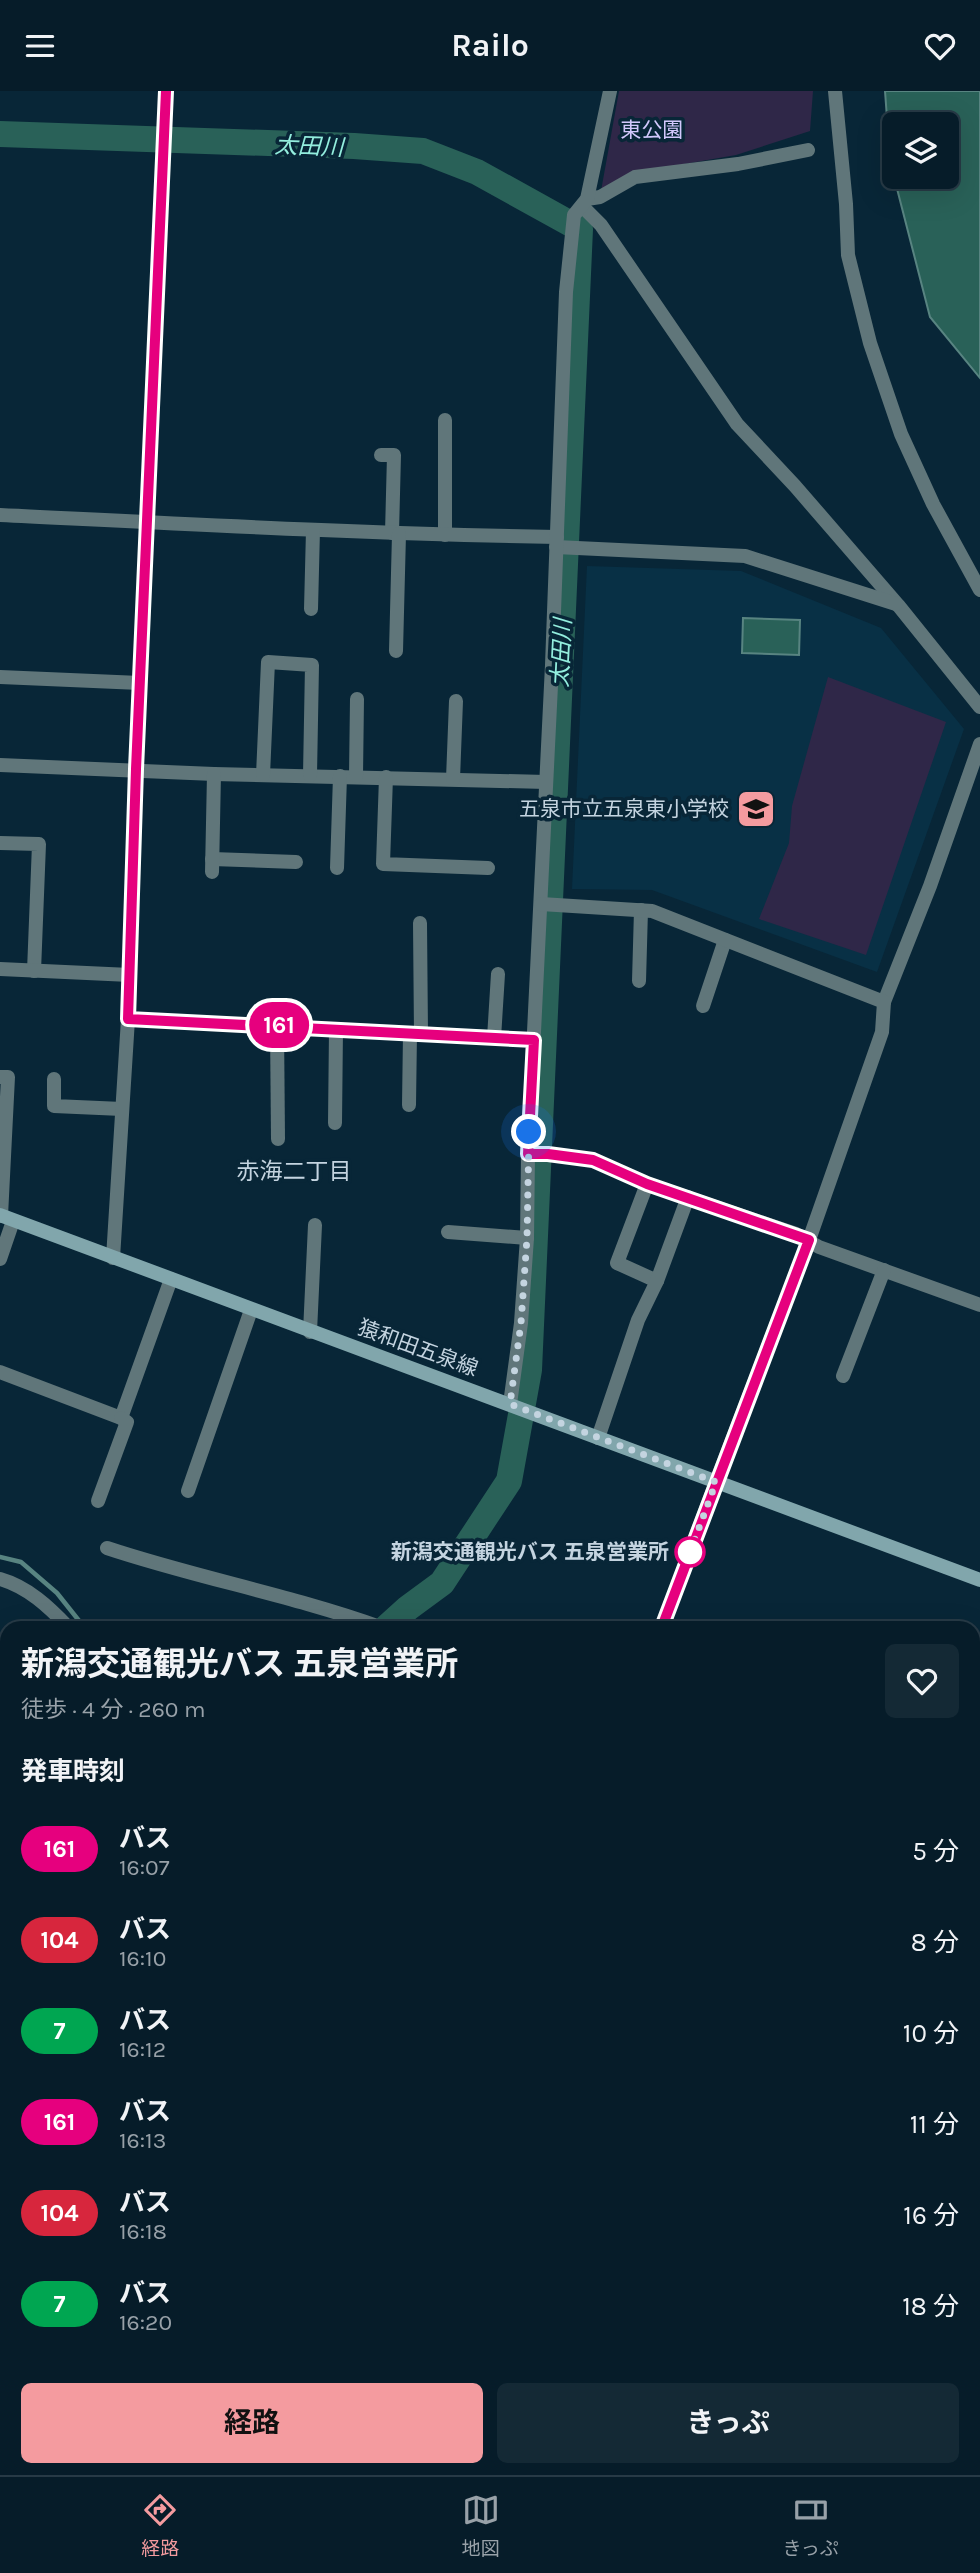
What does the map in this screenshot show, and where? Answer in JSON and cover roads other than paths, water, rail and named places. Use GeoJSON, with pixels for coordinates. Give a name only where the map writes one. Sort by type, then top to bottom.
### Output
{"type":"FeatureCollection","features":[{"type":"Feature","properties":{"kind":"main road","name":"猿和田五泉線"},"geometry":{"type":"LineString","coordinates":[[5,1217],[980,1580]]}},
{"type":"Feature","properties":{"kind":"street"},"geometry":{"type":"LineString","coordinates":[[113,1258],[130,975],[136,769],[166,91]]}},
{"type":"Feature","properties":{"kind":"street"},"geometry":{"type":"LineString","coordinates":[[510,1404],[521,1323],[534,1040],[547,904],[546,782],[562,545],[567,279],[574,215],[584,203],[610,91]]}},
{"type":"Feature","properties":{"kind":"street"},"geometry":{"type":"LineString","coordinates":[[835,91],[848,255],[870,344],[901,434],[933,504],[980,590]]}},
{"type":"Feature","properties":{"kind":"street"},"geometry":{"type":"LineString","coordinates":[[584,203],[635,177],[738,164],[807,150]]}},
{"type":"Feature","properties":{"kind":"street"},"geometry":{"type":"LineString","coordinates":[[584,203],[737,423],[898,605],[980,706]]}},
{"type":"Feature","properties":{"kind":"street"},"geometry":{"type":"LineString","coordinates":[[445,420],[445,535]]}},
{"type":"Feature","properties":{"kind":"street"},"geometry":{"type":"LineString","coordinates":[[381,455],[394,455],[396,650]]}},
{"type":"Feature","properties":{"kind":"street"},"geometry":{"type":"LineString","coordinates":[[0,515],[445,535],[745,556],[898,605]]}},
{"type":"Feature","properties":{"kind":"street"},"geometry":{"type":"LineString","coordinates":[[311,609],[313,530]]}},
{"type":"Feature","properties":{"kind":"street"},"geometry":{"type":"LineString","coordinates":[[263,775],[268,662],[312,665],[310,775]]}},
{"type":"Feature","properties":{"kind":"street"},"geometry":{"type":"LineString","coordinates":[[0,677],[140,683]]}},
{"type":"Feature","properties":{"kind":"street"},"geometry":{"type":"LineString","coordinates":[[356,776],[357,699]]}},
{"type":"Feature","properties":{"kind":"street"},"geometry":{"type":"LineString","coordinates":[[453,779],[456,701]]}},
{"type":"Feature","properties":{"kind":"street"},"geometry":{"type":"LineString","coordinates":[[664,1621],[809,1240],[881,1033],[884,1002],[930,886],[980,744]]}},
{"type":"Feature","properties":{"kind":"street"},"geometry":{"type":"LineString","coordinates":[[0,765],[214,774],[546,782]]}},
{"type":"Feature","properties":{"kind":"street"},"geometry":{"type":"LineString","coordinates":[[214,774],[212,865],[296,862]]}},
{"type":"Feature","properties":{"kind":"street"},"geometry":{"type":"LineString","coordinates":[[337,868],[340,776]]}},
{"type":"Feature","properties":{"kind":"street"},"geometry":{"type":"LineString","coordinates":[[386,777],[383,864],[488,869]]}},
{"type":"Feature","properties":{"kind":"street"},"geometry":{"type":"LineString","coordinates":[[0,843],[39,844],[34,971]]}},
{"type":"Feature","properties":{"kind":"street"},"geometry":{"type":"LineString","coordinates":[[547,904],[652,911],[884,1002]]}},
{"type":"Feature","properties":{"kind":"street"},"geometry":{"type":"LineString","coordinates":[[639,981],[641,910]]}},
{"type":"Feature","properties":{"kind":"street"},"geometry":{"type":"LineString","coordinates":[[409,1105],[416,1033],[420,923]]}},
{"type":"Feature","properties":{"kind":"street"},"geometry":{"type":"LineString","coordinates":[[703,1006],[725,940]]}},
{"type":"Feature","properties":{"kind":"street"},"geometry":{"type":"LineString","coordinates":[[0,969],[130,975]]}},
{"type":"Feature","properties":{"kind":"street"},"geometry":{"type":"LineString","coordinates":[[494,1038],[498,974]]}},
{"type":"Feature","properties":{"kind":"street"},"geometry":{"type":"LineString","coordinates":[[128,1019],[534,1040]]}},
{"type":"Feature","properties":{"kind":"street"},"geometry":{"type":"LineString","coordinates":[[277,1025],[278,1139]]}},
{"type":"Feature","properties":{"kind":"street"},"geometry":{"type":"LineString","coordinates":[[335,1123],[336,1028]]}},
{"type":"Feature","properties":{"kind":"street"},"geometry":{"type":"LineString","coordinates":[[0,1077],[8,1077],[5,1217],[0,1259]]}},
{"type":"Feature","properties":{"kind":"street"},"geometry":{"type":"LineString","coordinates":[[54,1079],[54,1106],[122,1109]]}},
{"type":"Feature","properties":{"kind":"street"},"geometry":{"type":"LineString","coordinates":[[528,1154],[593,1160],[647,1184],[809,1240],[819,1247],[980,1305]]}},
{"type":"Feature","properties":{"kind":"street"},"geometry":{"type":"LineString","coordinates":[[647,1184],[617,1263],[657,1281]]}},
{"type":"Feature","properties":{"kind":"street"},"geometry":{"type":"LineString","coordinates":[[598,1439],[638,1320],[657,1281],[688,1197]]}},
{"type":"Feature","properties":{"kind":"street"},"geometry":{"type":"LineString","coordinates":[[310,1332],[315,1225]]}},
{"type":"Feature","properties":{"kind":"street"},"geometry":{"type":"LineString","coordinates":[[448,1232],[527,1238]]}},
{"type":"Feature","properties":{"kind":"street"},"geometry":{"type":"LineString","coordinates":[[843,1376],[884,1270]]}},
{"type":"Feature","properties":{"kind":"street"},"geometry":{"type":"LineString","coordinates":[[121,1418],[171,1279]]}},
{"type":"Feature","properties":{"kind":"street"},"geometry":{"type":"LineString","coordinates":[[188,1490],[251,1310]]}},
{"type":"Feature","properties":{"kind":"street"},"geometry":{"type":"LineString","coordinates":[[0,1372],[127,1422],[98,1501]]}},
{"type":"Feature","properties":{"kind":"street"},"geometry":{"type":"LineString","coordinates":[[107,1548],[362,1621]]}},
{"type":"Feature","properties":{"kind":"street"},"geometry":{"type":"LineString","coordinates":[[0,1579],[18,1584],[62,1621]]}},
{"type":"Feature","properties":{"kind":"waterway","name":"太田川"},"geometry":{"type":"LineString","coordinates":[[0,134],[354,146],[423,151],[477,172],[580,229],[529,1370],[509,1481],[442,1583],[394,1621]]}},
{"type":"Feature","properties":{"kind":"waterway"},"geometry":{"type":"LineString","coordinates":[[0,1557],[21,1562],[57,1593],[79,1621]]}},
{"type":"Feature","properties":{"kind":"place","name":"五泉市立五泉東小学校"},"geometry":{"type":"Point","coordinates":[756,809]}},
{"type":"Feature","properties":{"kind":"place","name":"新潟交通観光バス 五泉営業所"},"geometry":{"type":"Point","coordinates":[690,1552]}},
{"type":"Feature","properties":{"kind":"district","name":"赤海二丁目"},"geometry":{"type":"Point","coordinates":[294,1171]}},
{"type":"Feature","properties":{"kind":"park label","name":"東公園"},"geometry":{"type":"Point","coordinates":[652,130]}}]}
